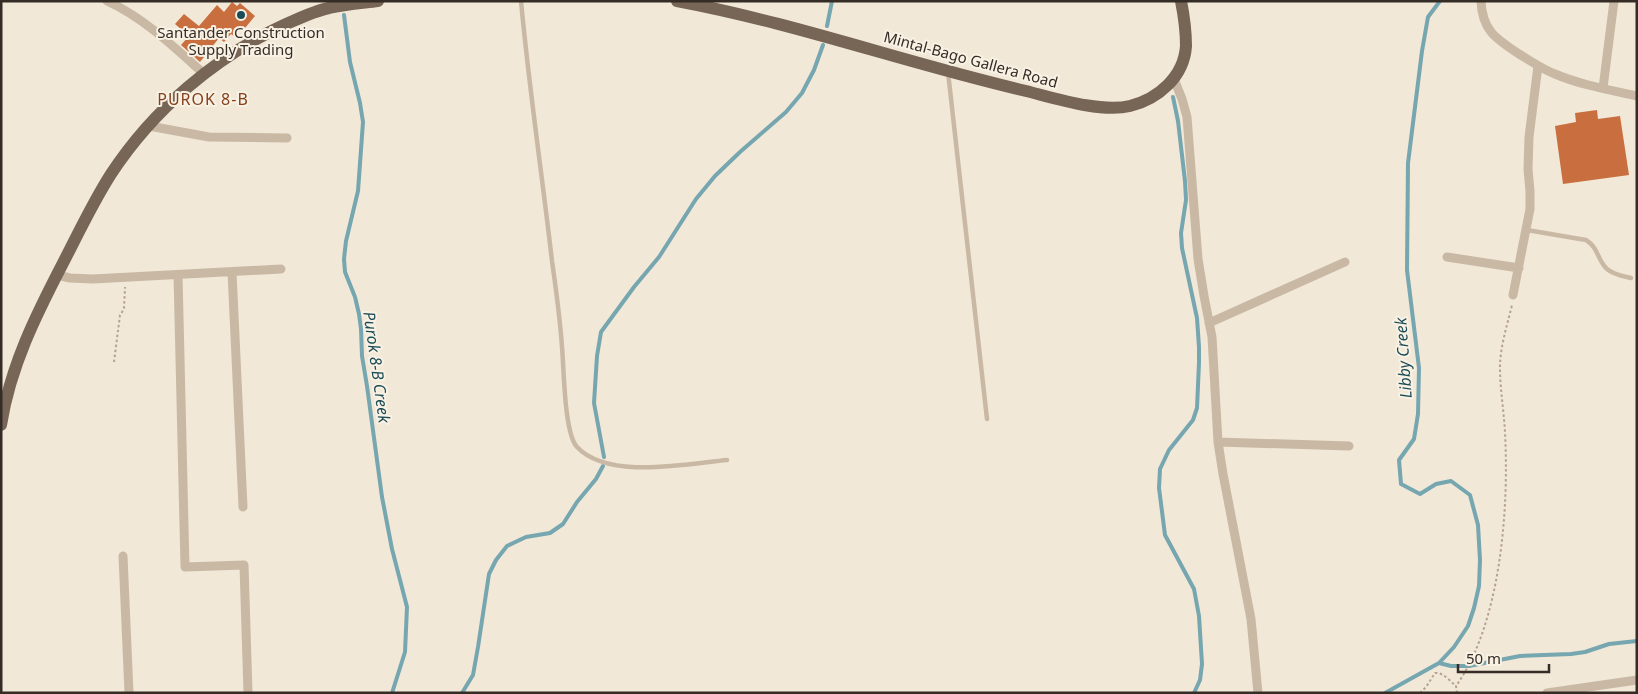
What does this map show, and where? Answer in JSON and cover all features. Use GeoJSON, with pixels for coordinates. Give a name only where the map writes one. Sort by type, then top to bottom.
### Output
{"type":"FeatureCollection","features":[{"type":"Feature","properties":{"kind":"main road"},"geometry":{"type":"LineString","coordinates":[[1,425],[12,379],[21,352],[57,275],[111,174],[149,126],[177,96],[203,73],[250,42],[302,17],[329,8],[378,1]]}},
{"type":"Feature","properties":{"kind":"main road","name":"Mintal-Bago Gallera Road"},"geometry":{"type":"LineString","coordinates":[[677,1],[719,10],[985,82],[1062,100],[1115,108],[1129,107],[1143,102],[1164,89],[1174,79],[1181,66],[1186,49],[1186,30],[1182,1]]}},
{"type":"Feature","properties":{"kind":"street"},"geometry":{"type":"LineString","coordinates":[[107,1],[123,9],[158,33],[203,73]]}},
{"type":"Feature","properties":{"kind":"street"},"geometry":{"type":"LineString","coordinates":[[1481,1],[1481,15],[1493,35],[1538,66],[1577,82],[1637,96]]}},
{"type":"Feature","properties":{"kind":"street"},"geometry":{"type":"LineString","coordinates":[[1603,88],[1614,1]]}},
{"type":"Feature","properties":{"kind":"street"},"geometry":{"type":"LineString","coordinates":[[1514,295],[1531,199],[1528,169],[1529,137],[1538,66]]}},
{"type":"Feature","properties":{"kind":"street"},"geometry":{"type":"LineString","coordinates":[[1174,79],[1187,117],[1198,259],[1212,336],[1218,442],[1251,619],[1258,693]]}},
{"type":"Feature","properties":{"kind":"street"},"geometry":{"type":"LineString","coordinates":[[149,126],[209,137],[287,138]]}},
{"type":"Feature","properties":{"kind":"street"},"geometry":{"type":"LineString","coordinates":[[1447,257],[1519,268]]}},
{"type":"Feature","properties":{"kind":"street"},"geometry":{"type":"LineString","coordinates":[[1209,323],[1345,262]]}},
{"type":"Feature","properties":{"kind":"street"},"geometry":{"type":"LineString","coordinates":[[57,275],[81,279],[125,278],[281,269]]}},
{"type":"Feature","properties":{"kind":"street"},"geometry":{"type":"LineString","coordinates":[[232,272],[243,506]]}},
{"type":"Feature","properties":{"kind":"street"},"geometry":{"type":"LineString","coordinates":[[178,275],[185,566],[244,565],[248,693]]}},
{"type":"Feature","properties":{"kind":"street"},"geometry":{"type":"LineString","coordinates":[[1218,442],[1349,446]]}},
{"type":"Feature","properties":{"kind":"street"},"geometry":{"type":"LineString","coordinates":[[123,556],[129,693]]}},
{"type":"Feature","properties":{"kind":"street"},"geometry":{"type":"LineString","coordinates":[[1547,693],[1606,689],[1637,680]]}},
{"type":"Feature","properties":{"kind":"lane"},"geometry":{"type":"LineString","coordinates":[[521,1],[571,435],[576,446],[586,454],[610,465],[660,467],[727,460]]}},
{"type":"Feature","properties":{"kind":"lane"},"geometry":{"type":"LineString","coordinates":[[948,71],[987,419]]}},
{"type":"Feature","properties":{"kind":"lane"},"geometry":{"type":"LineString","coordinates":[[1527,230],[1586,240],[1593,244],[1606,269],[1613,274],[1631,278]]}},
{"type":"Feature","properties":{"kind":"path"},"geometry":{"type":"LineString","coordinates":[[114,362],[120,315],[124,308],[125,278]]}},
{"type":"Feature","properties":{"kind":"path"},"geometry":{"type":"LineString","coordinates":[[1456,686],[1476,652],[1488,616],[1497,570],[1506,496],[1505,432],[1500,368],[1501,351],[1514,295]]}},
{"type":"Feature","properties":{"kind":"path"},"geometry":{"type":"LineString","coordinates":[[1420,693],[1435,673],[1438,672],[1456,686],[1457,693]]}},
{"type":"Feature","properties":{"kind":"building"},"geometry":{"type":"Polygon","coordinates":[[[232,2],[237,6],[240,3],[255,16],[245,28],[243,26],[234,36],[231,34],[224,42],[219,38],[200,62],[181,45],[189,36],[175,24],[184,14],[199,26],[217,5],[224,12],[232,2]]]}},
{"type":"Feature","properties":{"kind":"building"},"geometry":{"type":"Polygon","coordinates":[[[1597,110],[1598,119],[1620,116],[1629,175],[1563,184],[1555,126],[1576,122],[1575,113],[1597,110]]]}},
{"type":"Feature","properties":{"kind":"waterway"},"geometry":{"type":"LineString","coordinates":[[827,26],[832,1]]}},
{"type":"Feature","properties":{"kind":"waterway","name":"Libby Creek"},"geometry":{"type":"LineString","coordinates":[[1385,693],[1439,663],[1454,647],[1468,626],[1479,586],[1478,525],[1470,495],[1451,481],[1436,484],[1420,494],[1401,484],[1399,460],[1414,439],[1418,414],[1419,368],[1407,270],[1408,163],[1428,17],[1440,1]]}},
{"type":"Feature","properties":{"kind":"waterway","name":"Purok 8-B Creek"},"geometry":{"type":"LineString","coordinates":[[344,15],[350,62],[363,122],[358,191],[346,241],[345,272],[355,297],[359,314],[362,356],[382,497],[392,549],[407,607],[405,652],[392,693]]}},
{"type":"Feature","properties":{"kind":"waterway"},"geometry":{"type":"LineString","coordinates":[[604,457],[594,403],[597,356],[601,332],[659,257],[696,199],[715,176],[786,112],[802,93],[814,70],[823,45]]}},
{"type":"Feature","properties":{"kind":"waterway"},"geometry":{"type":"LineString","coordinates":[[1173,97],[1178,121],[1185,181],[1186,200],[1181,233],[1182,248],[1197,318],[1199,363],[1197,408],[1193,420],[1169,450],[1160,469],[1159,488],[1165,535],[1194,589],[1199,616],[1202,664],[1200,680],[1194,693]]}},
{"type":"Feature","properties":{"kind":"waterway"},"geometry":{"type":"LineString","coordinates":[[462,693],[473,675],[489,574],[496,560],[507,546],[526,537],[550,533],[563,524],[577,502],[596,479],[603,466]]}},
{"type":"Feature","properties":{"kind":"waterway"},"geometry":{"type":"LineString","coordinates":[[1439,663],[1451,666],[1469,666],[1520,656],[1585,652],[1609,644],[1637,641]]}},
{"type":"Feature","properties":{"kind":"place","name":"Santander Construction Supply Trading"},"geometry":{"type":"Point","coordinates":[241,15]}},
{"type":"Feature","properties":{"kind":"district","name":"PUROK 8-B"},"geometry":{"type":"Point","coordinates":[203,99]}}]}
